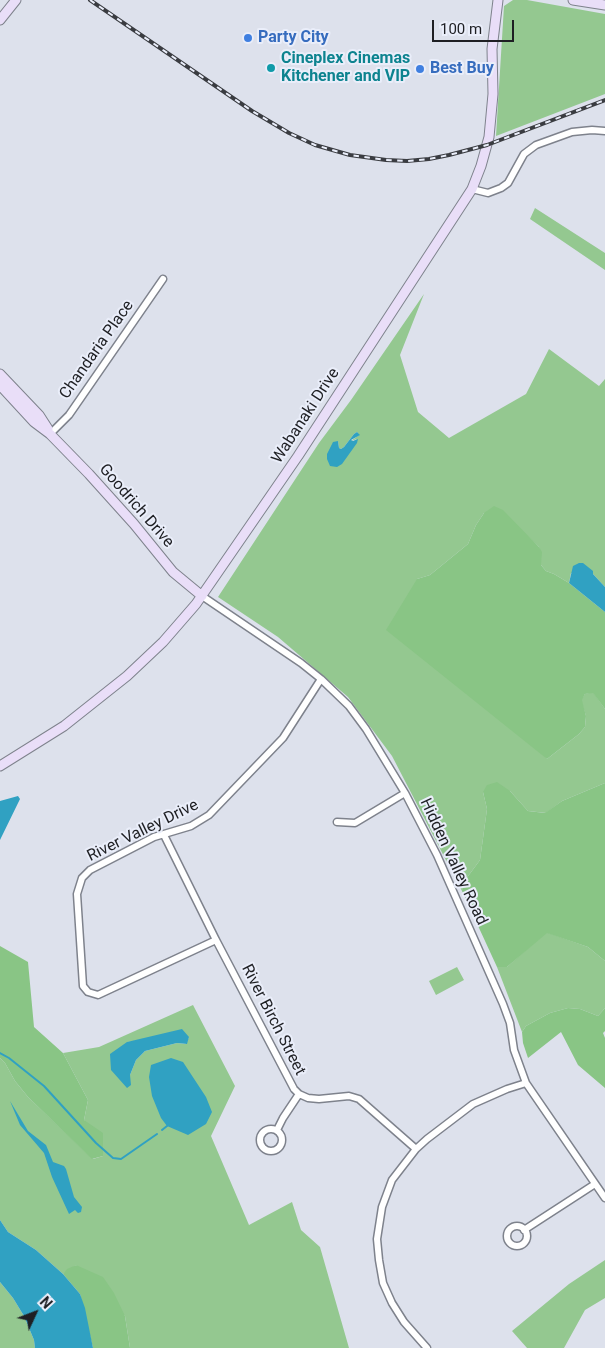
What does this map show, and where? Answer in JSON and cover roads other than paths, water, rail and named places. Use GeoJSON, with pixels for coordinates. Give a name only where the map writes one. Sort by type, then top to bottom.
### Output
{"type":"FeatureCollection","features":[{"type":"Feature","properties":{"kind":"street"},"geometry":{"type":"LineString","coordinates":[[0,20],[16,0]]}},
{"type":"Feature","properties":{"kind":"street","name":"Wabanaki Drive"},"geometry":{"type":"LineString","coordinates":[[0,766],[64,726],[127,676],[164,642],[202,596],[298,456],[472,189],[489,137],[493,94],[492,42],[498,0]]}},
{"type":"Feature","properties":{"kind":"street"},"geometry":{"type":"LineString","coordinates":[[573,0],[605,4]]}},
{"type":"Feature","properties":{"kind":"street"},"geometry":{"type":"LineString","coordinates":[[472,189],[488,192],[501,188],[508,183],[524,154],[536,145],[572,132],[605,131]]}},
{"type":"Feature","properties":{"kind":"street","name":"Chandaria Place"},"geometry":{"type":"LineString","coordinates":[[50,434],[69,415],[163,280]]}},
{"type":"Feature","properties":{"kind":"street","name":"Goodrich Drive"},"geometry":{"type":"LineString","coordinates":[[0,374],[39,415],[50,434]]}},
{"type":"Feature","properties":{"kind":"street","name":"Goodrich Drive"},"geometry":{"type":"LineString","coordinates":[[0,385],[34,422],[50,434],[106,492],[173,572],[202,596]]}},
{"type":"Feature","properties":{"kind":"street","name":"Hidden Valley Road"},"geometry":{"type":"LineString","coordinates":[[202,596],[284,650],[321,679],[350,706],[366,729],[405,793],[437,855],[503,1004],[510,1023],[514,1050],[526,1083],[605,1198]]}},
{"type":"Feature","properties":{"kind":"street","name":"River Valley Drive"},"geometry":{"type":"LineString","coordinates":[[216,940],[98,995],[88,992],[84,986],[77,894],[82,878],[90,870],[154,838],[191,826],[209,815],[283,738],[321,679]]}},
{"type":"Feature","properties":{"kind":"street"},"geometry":{"type":"LineString","coordinates":[[337,822],[354,823],[405,793]]}},
{"type":"Feature","properties":{"kind":"street","name":"River Birch Street"},"geometry":{"type":"LineString","coordinates":[[164,835],[291,1085],[299,1094],[308,1098],[319,1099],[349,1096],[359,1099],[416,1149]]}},
{"type":"Feature","properties":{"kind":"street"},"geometry":{"type":"LineString","coordinates":[[427,1348],[404,1322],[389,1296],[383,1283],[378,1260],[377,1239],[382,1207],[392,1180],[416,1149],[473,1104],[526,1083]]}},
{"type":"Feature","properties":{"kind":"street"},"geometry":{"type":"LineString","coordinates":[[277,1130],[299,1094]]}},
{"type":"Feature","properties":{"kind":"street"},"geometry":{"type":"LineString","coordinates":[[524,1230],[594,1184]]}},
{"type":"Feature","properties":{"kind":"water"},"geometry":{"type":"Polygon","coordinates":[[[357,432],[360,435],[351,440],[358,439],[357,443],[342,464],[337,467],[330,466],[327,454],[333,442],[338,441],[339,448],[341,449],[357,432]]]}},
{"type":"Feature","properties":{"kind":"water"},"geometry":{"type":"Polygon","coordinates":[[[583,563],[593,571],[593,574],[605,587],[605,612],[569,583],[573,566],[583,563]]]}},
{"type":"Feature","properties":{"kind":"water"},"geometry":{"type":"Polygon","coordinates":[[[18,796],[20,799],[0,840],[0,801],[18,796]]]}},
{"type":"Feature","properties":{"kind":"water"},"geometry":{"type":"Polygon","coordinates":[[[182,1029],[189,1037],[187,1044],[177,1043],[145,1051],[136,1060],[130,1075],[131,1085],[127,1088],[111,1070],[110,1054],[127,1042],[182,1029]]]}},
{"type":"Feature","properties":{"kind":"water"},"geometry":{"type":"Polygon","coordinates":[[[171,1058],[183,1062],[206,1097],[212,1112],[206,1124],[188,1135],[167,1126],[161,1118],[152,1096],[149,1077],[151,1065],[171,1058]]]}},
{"type":"Feature","properties":{"kind":"water"},"geometry":{"type":"Polygon","coordinates":[[[10,1101],[28,1131],[46,1145],[53,1162],[64,1166],[66,1169],[74,1197],[82,1207],[81,1212],[78,1213],[75,1210],[69,1214],[52,1177],[44,1153],[20,1125],[10,1101]]]}},
{"type":"Feature","properties":{"kind":"water"},"geometry":{"type":"Polygon","coordinates":[[[0,1220],[8,1232],[36,1250],[63,1274],[80,1294],[85,1308],[93,1348],[35,1348],[34,1340],[24,1316],[0,1282],[0,1220]]]}},
{"type":"Feature","properties":{"kind":"waterway"},"geometry":{"type":"LineString","coordinates":[[0,1053],[44,1086],[96,1143],[113,1158],[121,1159],[157,1134]]}},
{"type":"Feature","properties":{"kind":"waterway"},"geometry":{"type":"LineString","coordinates":[[162,1130],[167,1126]]}},
{"type":"Feature","properties":{"kind":"railway"},"geometry":{"type":"LineString","coordinates":[[90,0],[252,111],[289,133],[315,145],[350,155],[407,161],[449,155],[487,145],[605,100]]}},
{"type":"Feature","properties":{"kind":"place","name":"Party City"},"geometry":{"type":"Point","coordinates":[248,38]}},
{"type":"Feature","properties":{"kind":"place","name":"Cineplex Cinemas Kitchener and VIP"},"geometry":{"type":"Point","coordinates":[271,68]}},
{"type":"Feature","properties":{"kind":"place","name":"Best Buy"},"geometry":{"type":"Point","coordinates":[420,69]}}]}
